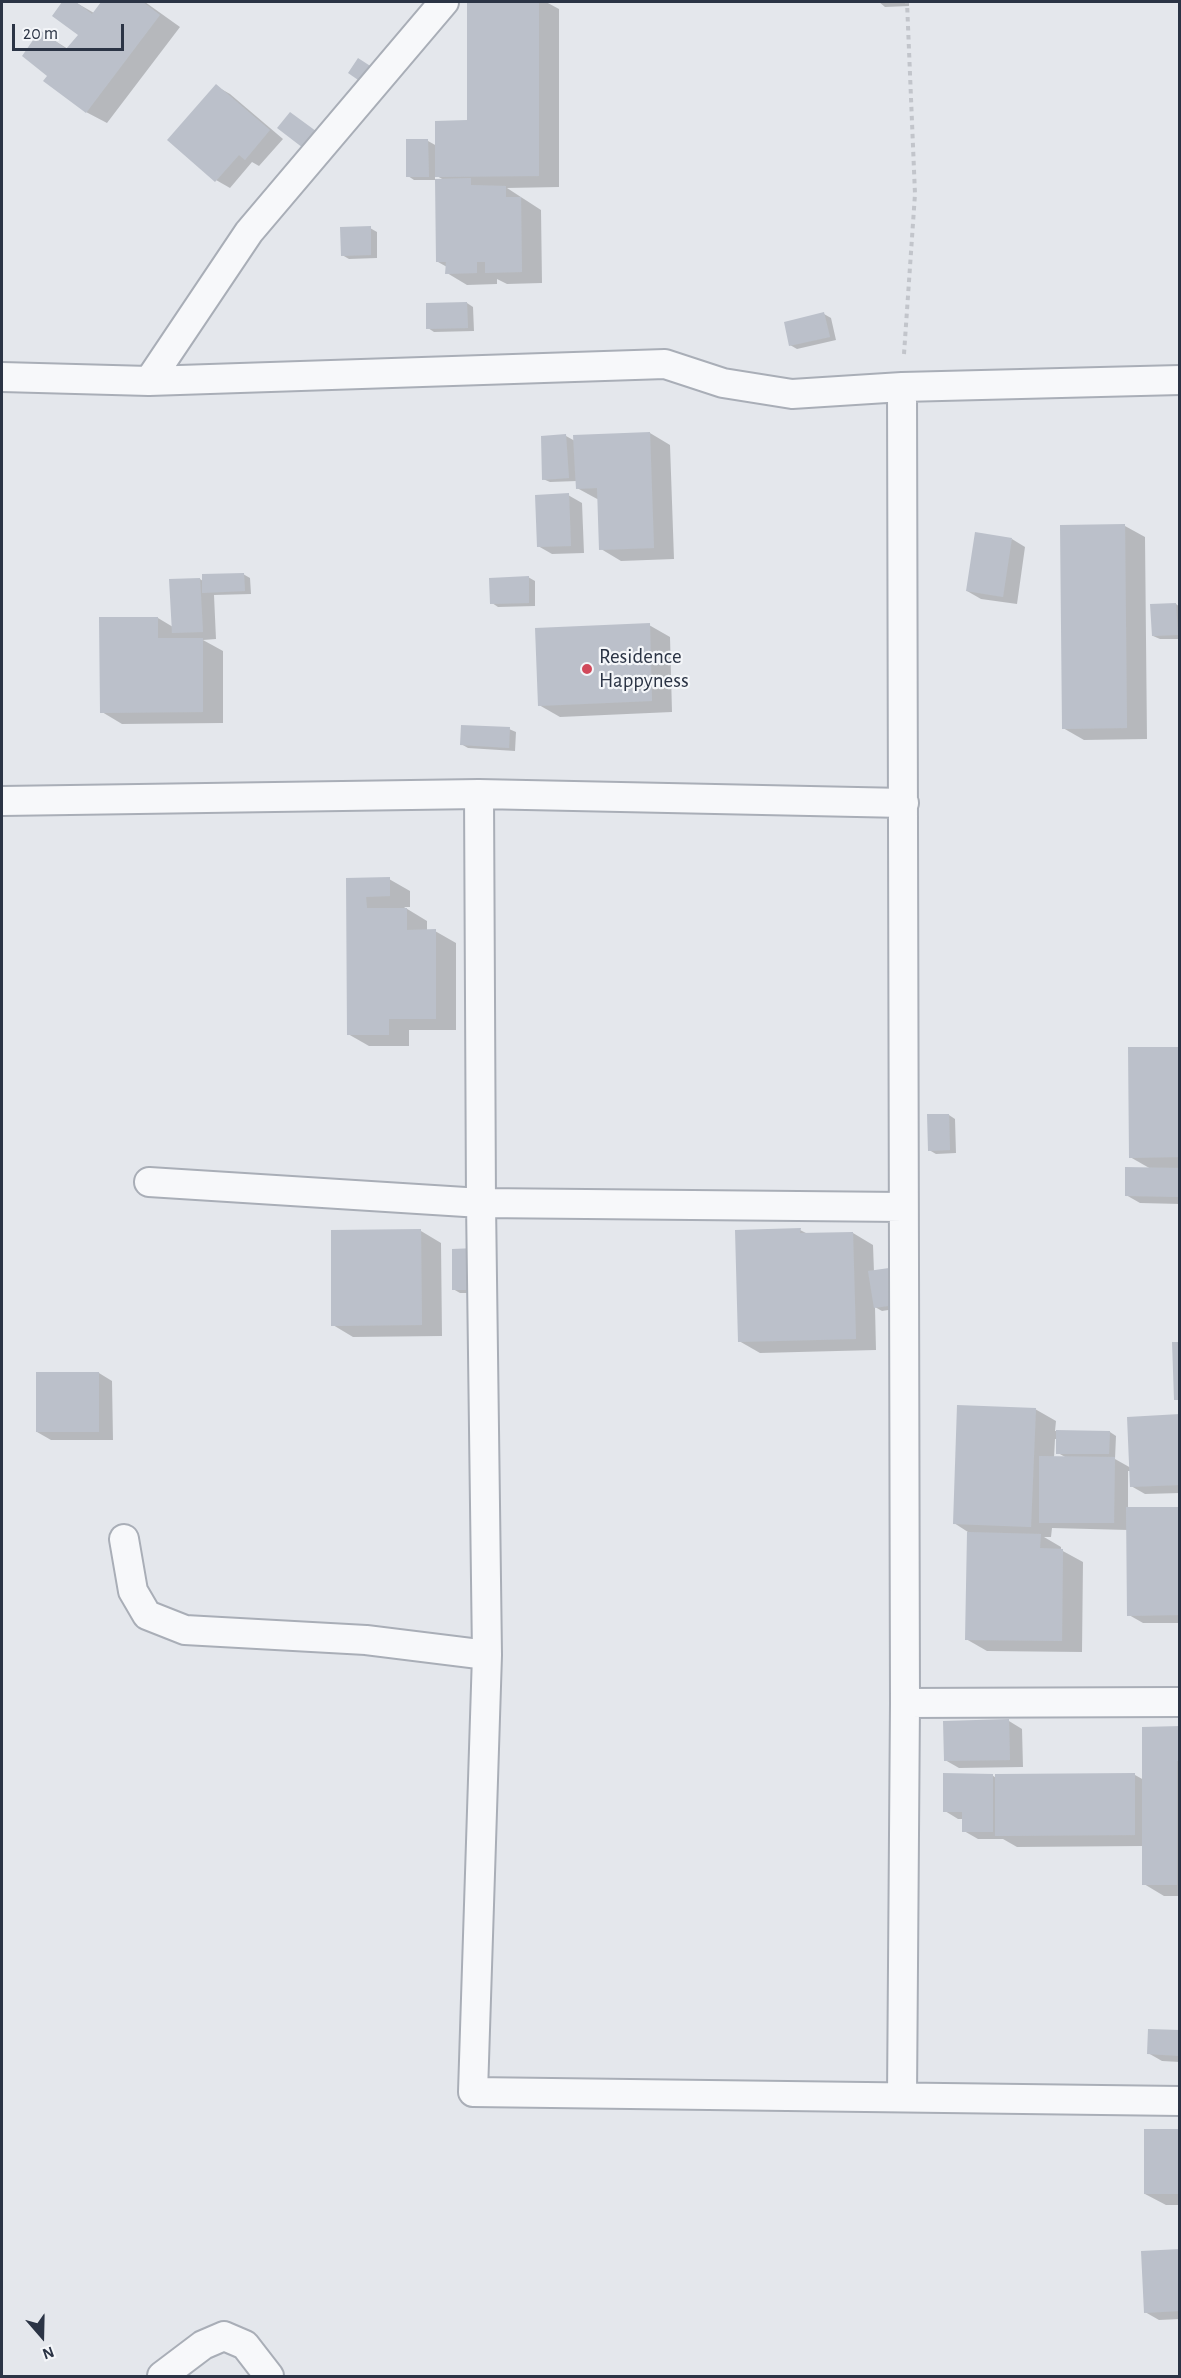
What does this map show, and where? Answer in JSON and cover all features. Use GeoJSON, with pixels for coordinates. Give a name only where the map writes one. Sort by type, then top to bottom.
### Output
{"type":"FeatureCollection","features":[{"type":"Feature","properties":{"kind":"street"},"geometry":{"type":"LineString","coordinates":[[149,381],[249,232],[444,2]]}},
{"type":"Feature","properties":{"kind":"street"},"geometry":{"type":"LineString","coordinates":[[2,377],[149,381],[665,364],[723,383],[792,394],[902,387],[1179,380]]}},
{"type":"Feature","properties":{"kind":"street"},"geometry":{"type":"LineString","coordinates":[[902,387],[905,1703],[902,2097]]}},
{"type":"Feature","properties":{"kind":"street"},"geometry":{"type":"LineString","coordinates":[[2,801],[479,794],[904,803]]}},
{"type":"Feature","properties":{"kind":"street"},"geometry":{"type":"LineString","coordinates":[[479,794],[481,1203],[487,1655],[473,2092],[1179,2101]]}},
{"type":"Feature","properties":{"kind":"street"},"geometry":{"type":"LineString","coordinates":[[149,1182],[481,1203],[903,1207]]}},
{"type":"Feature","properties":{"kind":"street"},"geometry":{"type":"LineString","coordinates":[[124,1539],[133,1591],[147,1615],[185,1630],[366,1640],[487,1655]]}},
{"type":"Feature","properties":{"kind":"street"},"geometry":{"type":"LineString","coordinates":[[905,1703],[1179,1702]]}},
{"type":"Feature","properties":{"kind":"street"},"geometry":{"type":"LineString","coordinates":[[162,2376],[203,2344],[224,2336],[244,2345],[269,2376]]}},
{"type":"Feature","properties":{"kind":"path"},"geometry":{"type":"LineString","coordinates":[[902,387],[915,194],[907,2]]}},
{"type":"Feature","properties":{"kind":"building"},"geometry":{"type":"Polygon","coordinates":[[[62,2],[76,2],[92,14],[101,2],[143,2],[160,15],[86,113],[43,81],[47,76],[22,56],[40,30],[66,49],[78,35],[52,16],[62,2]]]}},
{"type":"Feature","properties":{"kind":"building"},"geometry":{"type":"Polygon","coordinates":[[[467,2],[539,2],[539,176],[435,177],[435,121],[467,120],[467,2]]]}},
{"type":"Feature","properties":{"kind":"building"},"geometry":{"type":"Polygon","coordinates":[[[358,58],[375,69],[364,84],[348,73],[358,58]]]}},
{"type":"Feature","properties":{"kind":"building"},"geometry":{"type":"Polygon","coordinates":[[[216,84],[270,130],[245,160],[239,155],[215,182],[167,140],[216,84]]]}},
{"type":"Feature","properties":{"kind":"building"},"geometry":{"type":"Polygon","coordinates":[[[290,112],[320,134],[307,151],[277,128],[290,112]]]}},
{"type":"Feature","properties":{"kind":"building"},"geometry":{"type":"Polygon","coordinates":[[[406,139],[428,139],[429,177],[406,177],[406,139]]]}},
{"type":"Feature","properties":{"kind":"building"},"geometry":{"type":"Polygon","coordinates":[[[471,178],[471,185],[506,186],[506,197],[521,197],[522,272],[485,273],[485,262],[477,262],[477,273],[445,274],[446,262],[436,262],[435,179],[471,178]]]}},
{"type":"Feature","properties":{"kind":"building"},"geometry":{"type":"Polygon","coordinates":[[[371,226],[371,255],[341,256],[340,227],[371,226]]]}},
{"type":"Feature","properties":{"kind":"building"},"geometry":{"type":"Polygon","coordinates":[[[467,302],[468,328],[426,329],[426,303],[467,302]]]}},
{"type":"Feature","properties":{"kind":"building"},"geometry":{"type":"Polygon","coordinates":[[[824,312],[830,337],[789,346],[784,322],[824,312]]]}},
{"type":"Feature","properties":{"kind":"building"},"geometry":{"type":"Polygon","coordinates":[[[650,432],[654,548],[599,550],[597,488],[576,489],[573,435],[650,432]]]}},
{"type":"Feature","properties":{"kind":"building"},"geometry":{"type":"Polygon","coordinates":[[[566,434],[569,478],[542,480],[541,436],[566,434]]]}},
{"type":"Feature","properties":{"kind":"building"},"geometry":{"type":"Polygon","coordinates":[[[569,493],[571,546],[537,547],[535,495],[569,493]]]}},
{"type":"Feature","properties":{"kind":"building"},"geometry":{"type":"Polygon","coordinates":[[[1125,524],[1127,728],[1062,729],[1060,525],[1125,524]]]}},
{"type":"Feature","properties":{"kind":"building"},"geometry":{"type":"Polygon","coordinates":[[[975,532],[1012,538],[1003,597],[966,591],[975,532]]]}},
{"type":"Feature","properties":{"kind":"building"},"geometry":{"type":"Polygon","coordinates":[[[244,573],[245,591],[202,593],[202,574],[244,573]]]}},
{"type":"Feature","properties":{"kind":"building"},"geometry":{"type":"Polygon","coordinates":[[[529,576],[529,603],[490,604],[489,578],[529,576]]]}},
{"type":"Feature","properties":{"kind":"building"},"geometry":{"type":"Polygon","coordinates":[[[200,578],[203,632],[172,633],[169,579],[200,578]]]}},
{"type":"Feature","properties":{"kind":"building"},"geometry":{"type":"Polygon","coordinates":[[[1176,603],[1178,635],[1152,636],[1150,604],[1176,603]]]}},
{"type":"Feature","properties":{"kind":"building"},"geometry":{"type":"Polygon","coordinates":[[[99,617],[158,617],[158,638],[203,638],[203,712],[100,713],[99,617]]]}},
{"type":"Feature","properties":{"kind":"building"},"geometry":{"type":"Polygon","coordinates":[[[650,623],[652,701],[538,706],[535,628],[650,623]]]}},
{"type":"Feature","properties":{"kind":"building"},"geometry":{"type":"Polygon","coordinates":[[[461,725],[510,727],[509,748],[460,745],[461,725]]]}},
{"type":"Feature","properties":{"kind":"building"},"geometry":{"type":"Polygon","coordinates":[[[390,877],[390,896],[366,897],[367,908],[407,908],[407,930],[436,929],[436,1019],[389,1019],[389,1035],[347,1035],[346,878],[390,877]]]}},
{"type":"Feature","properties":{"kind":"building"},"geometry":{"type":"Polygon","coordinates":[[[1128,1047],[1180,1047],[1180,1157],[1129,1158],[1128,1047]]]}},
{"type":"Feature","properties":{"kind":"building"},"geometry":{"type":"Polygon","coordinates":[[[927,1114],[949,1114],[950,1150],[928,1151],[927,1114]]]}},
{"type":"Feature","properties":{"kind":"building"},"geometry":{"type":"Polygon","coordinates":[[[1125,1167],[1180,1168],[1180,1197],[1125,1196],[1125,1167]]]}},
{"type":"Feature","properties":{"kind":"building"},"geometry":{"type":"Polygon","coordinates":[[[801,1228],[800,1233],[853,1232],[856,1339],[738,1342],[735,1230],[801,1228]]]}},
{"type":"Feature","properties":{"kind":"building"},"geometry":{"type":"Polygon","coordinates":[[[421,1229],[422,1325],[331,1326],[331,1230],[421,1229]]]}},
{"type":"Feature","properties":{"kind":"building"},"geometry":{"type":"Polygon","coordinates":[[[476,1248],[476,1290],[452,1290],[452,1249],[476,1248]]]}},
{"type":"Feature","properties":{"kind":"building"},"geometry":{"type":"Polygon","coordinates":[[[889,1268],[895,1305],[874,1308],[868,1271],[889,1268]]]}},
{"type":"Feature","properties":{"kind":"building"},"geometry":{"type":"Polygon","coordinates":[[[1172,1342],[1180,1342],[1180,1400],[1174,1400],[1172,1342]]]}},
{"type":"Feature","properties":{"kind":"building"},"geometry":{"type":"Polygon","coordinates":[[[36,1372],[99,1372],[99,1432],[36,1432],[36,1372]]]}},
{"type":"Feature","properties":{"kind":"building"},"geometry":{"type":"Polygon","coordinates":[[[957,1405],[1036,1408],[1031,1527],[953,1524],[957,1405]]]}},
{"type":"Feature","properties":{"kind":"building"},"geometry":{"type":"Polygon","coordinates":[[[1180,1414],[1180,1485],[1130,1487],[1127,1417],[1180,1414]]]}},
{"type":"Feature","properties":{"kind":"building"},"geometry":{"type":"Polygon","coordinates":[[[1056,1430],[1110,1431],[1109,1454],[1056,1454],[1056,1430]]]}},
{"type":"Feature","properties":{"kind":"building"},"geometry":{"type":"Polygon","coordinates":[[[1039,1456],[1115,1457],[1114,1523],[1039,1523],[1039,1456]]]}},
{"type":"Feature","properties":{"kind":"building"},"geometry":{"type":"Polygon","coordinates":[[[1126,1507],[1178,1507],[1180,1615],[1127,1616],[1126,1507]]]}},
{"type":"Feature","properties":{"kind":"building"},"geometry":{"type":"Polygon","coordinates":[[[967,1532],[1041,1534],[1040,1548],[1063,1549],[1062,1641],[965,1640],[967,1532]]]}},
{"type":"Feature","properties":{"kind":"building"},"geometry":{"type":"Polygon","coordinates":[[[1009,1719],[1010,1760],[944,1761],[943,1721],[1009,1719]]]}},
{"type":"Feature","properties":{"kind":"building"},"geometry":{"type":"Polygon","coordinates":[[[1180,1726],[1180,1761],[1177,1761],[1177,1885],[1142,1885],[1142,1727],[1180,1726]]]}},
{"type":"Feature","properties":{"kind":"building"},"geometry":{"type":"Polygon","coordinates":[[[943,1773],[993,1774],[993,1832],[962,1832],[962,1812],[943,1812],[943,1773]]]}},
{"type":"Feature","properties":{"kind":"building"},"geometry":{"type":"Polygon","coordinates":[[[1135,1773],[1135,1835],[995,1836],[995,1774],[1135,1773]]]}},
{"type":"Feature","properties":{"kind":"building"},"geometry":{"type":"Polygon","coordinates":[[[1148,2029],[1180,2030],[1180,2056],[1147,2054],[1148,2029]]]}},
{"type":"Feature","properties":{"kind":"building"},"geometry":{"type":"Polygon","coordinates":[[[1144,2129],[1180,2129],[1180,2194],[1144,2194],[1144,2129]]]}},
{"type":"Feature","properties":{"kind":"building"},"geometry":{"type":"Polygon","coordinates":[[[1180,2249],[1180,2311],[1144,2313],[1141,2251],[1180,2249]]]}},
{"type":"Feature","properties":{"kind":"place","name":"Residence Happyness"},"geometry":{"type":"Point","coordinates":[587,669]}}]}
